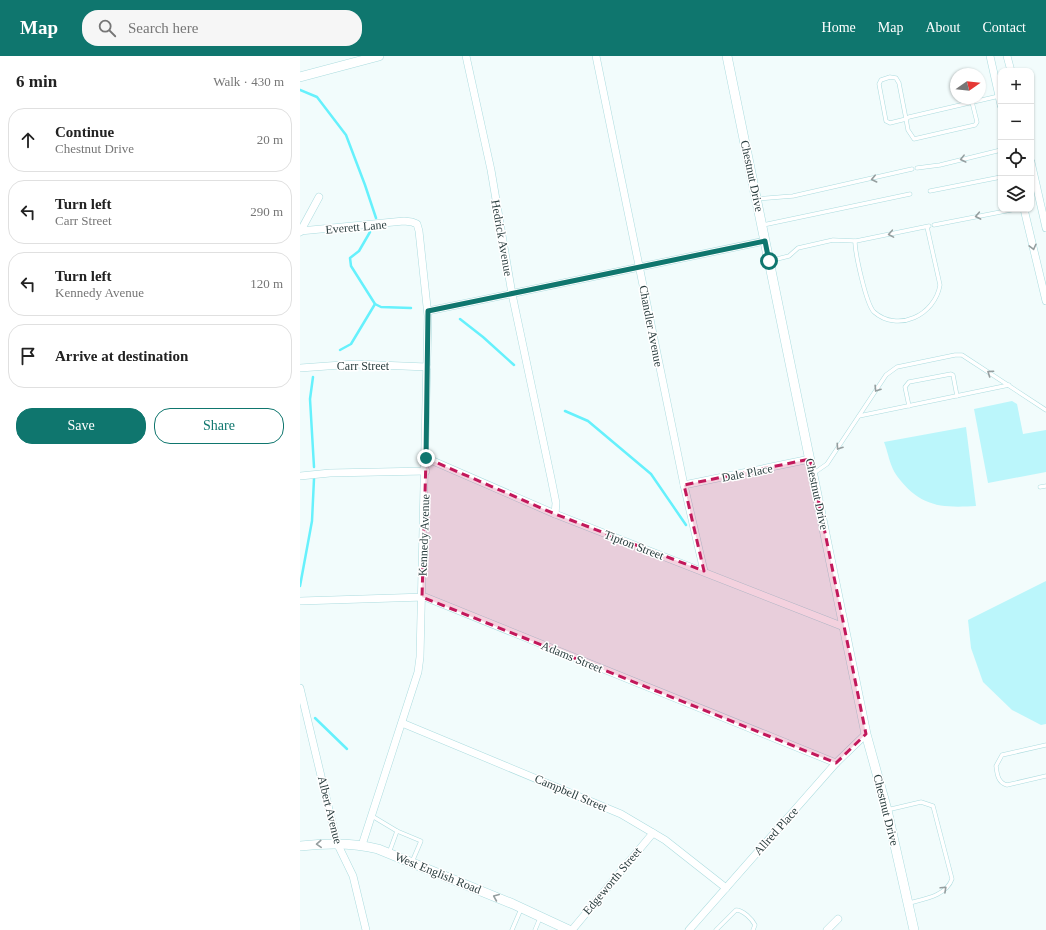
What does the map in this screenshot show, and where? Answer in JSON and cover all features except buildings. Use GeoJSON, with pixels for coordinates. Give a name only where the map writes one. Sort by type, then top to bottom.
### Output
{"type":"FeatureCollection","features":[{"type":"Feature","properties":{"kind":"street"},"geometry":{"type":"LineString","coordinates":[[300,77],[379,56]]}},
{"type":"Feature","properties":{"kind":"street","name":"Hedrick Avenue"},"geometry":{"type":"LineString","coordinates":[[466,56],[491,170],[512,294],[556,503],[555,514]]}},
{"type":"Feature","properties":{"kind":"street","name":"Chandler Avenue"},"geometry":{"type":"LineString","coordinates":[[596,56],[684,485],[704,571]]}},
{"type":"Feature","properties":{"kind":"street","name":"Chestnut Drive"},"geometry":{"type":"LineString","coordinates":[[727,56],[866,734],[887,810],[914,930]]}},
{"type":"Feature","properties":{"kind":"street"},"geometry":{"type":"LineString","coordinates":[[990,56],[998,92]]}},
{"type":"Feature","properties":{"kind":"street"},"geometry":{"type":"LineString","coordinates":[[1007,56],[1010,68]]}},
{"type":"Feature","properties":{"kind":"street"},"geometry":{"type":"LineString","coordinates":[[1034,175],[1046,228]]}},
{"type":"Feature","properties":{"kind":"street","name":"Everett Lane"},"geometry":{"type":"LineString","coordinates":[[300,232],[319,197]]}},
{"type":"Feature","properties":{"kind":"street"},"geometry":{"type":"LineString","coordinates":[[1025,212],[1046,301]]}},
{"type":"Feature","properties":{"kind":"street","name":"Everett Lane"},"geometry":{"type":"LineString","coordinates":[[300,232],[412,222]]}},
{"type":"Feature","properties":{"kind":"street","name":"Kennedy Avenue"},"geometry":{"type":"LineString","coordinates":[[362,845],[418,672],[420,657],[426,471],[428,311],[419,232],[417,224],[412,222]]}},
{"type":"Feature","properties":{"kind":"street"},"geometry":{"type":"LineString","coordinates":[[428,311],[765,241]]}},
{"type":"Feature","properties":{"kind":"street","name":"Carr Street"},"geometry":{"type":"LineString","coordinates":[[300,368],[355,364],[427,367]]}},
{"type":"Feature","properties":{"kind":"street","name":"Tipton Street"},"geometry":{"type":"LineString","coordinates":[[426,458],[555,514],[844,627]]}},
{"type":"Feature","properties":{"kind":"street","name":"Dale Place"},"geometry":{"type":"LineString","coordinates":[[684,485],[810,459]]}},
{"type":"Feature","properties":{"kind":"street"},"geometry":{"type":"LineString","coordinates":[[300,476],[330,473],[426,471]]}},
{"type":"Feature","properties":{"kind":"street","name":"Adams Street"},"geometry":{"type":"LineString","coordinates":[[300,601],[422,597],[836,763]]}},
{"type":"Feature","properties":{"kind":"street","name":"Albert Avenue"},"geometry":{"type":"LineString","coordinates":[[300,688],[303,713],[337,844],[353,876],[366,930]]}},
{"type":"Feature","properties":{"kind":"street","name":"Campbell Street"},"geometry":{"type":"LineString","coordinates":[[402,723],[621,814],[665,840],[726,888]]}},
{"type":"Feature","properties":{"kind":"street","name":"Allred Place"},"geometry":{"type":"LineString","coordinates":[[693,928],[726,888],[836,763],[866,734]]}},
{"type":"Feature","properties":{"kind":"street","name":"Edgeworth Street"},"geometry":{"type":"LineString","coordinates":[[571,930],[653,833]]}},
{"type":"Feature","properties":{"kind":"street","name":"West English Road"},"geometry":{"type":"LineString","coordinates":[[300,846],[337,844],[362,845],[411,862],[571,930]]}},
{"type":"Feature","properties":{"kind":"street"},"geometry":{"type":"LineString","coordinates":[[827,930],[838,919]]}},
{"type":"Feature","properties":{"kind":"lane"},"geometry":{"type":"LineString","coordinates":[[964,104],[906,119],[890,123],[886,121],[879,84],[880,80],[896,78],[906,119],[908,130],[914,139],[975,124],[977,122],[972,104]]}},
{"type":"Feature","properties":{"kind":"lane"},"geometry":{"type":"LineString","coordinates":[[986,99],[998,96]]}},
{"type":"Feature","properties":{"kind":"lane"},"geometry":{"type":"LineString","coordinates":[[917,168],[940,165],[998,151]]}},
{"type":"Feature","properties":{"kind":"lane"},"geometry":{"type":"LineString","coordinates":[[756,198],[793,196],[912,169]]}},
{"type":"Feature","properties":{"kind":"lane"},"geometry":{"type":"LineString","coordinates":[[930,191],[998,178]]}},
{"type":"Feature","properties":{"kind":"lane"},"geometry":{"type":"LineString","coordinates":[[762,225],[910,194]]}},
{"type":"Feature","properties":{"kind":"lane"},"geometry":{"type":"LineString","coordinates":[[934,225],[1001,212]]}},
{"type":"Feature","properties":{"kind":"lane"},"geometry":{"type":"LineString","coordinates":[[769,261],[789,256],[798,248],[833,240],[855,241],[928,227],[940,285],[938,295],[932,305],[924,313],[914,317],[889,320],[873,311],[866,300],[855,241]]}},
{"type":"Feature","properties":{"kind":"lane"},"geometry":{"type":"LineString","coordinates":[[813,473],[827,464],[889,371],[897,367],[962,355],[1046,410]]}},
{"type":"Feature","properties":{"kind":"lane"},"geometry":{"type":"LineString","coordinates":[[909,406],[905,387],[909,382],[951,374],[953,375],[957,396]]}},
{"type":"Feature","properties":{"kind":"lane"},"geometry":{"type":"LineString","coordinates":[[859,416],[1009,385]]}},
{"type":"Feature","properties":{"kind":"lane"},"geometry":{"type":"LineString","coordinates":[[1040,487],[1046,486]]}},
{"type":"Feature","properties":{"kind":"lane"},"geometry":{"type":"LineString","coordinates":[[1046,744],[1002,755],[996,766],[1000,780],[1003,784],[1007,785],[1046,776]]}},
{"type":"Feature","properties":{"kind":"lane"},"geometry":{"type":"LineString","coordinates":[[887,810],[921,802],[933,806],[952,879],[950,883],[935,896],[909,903]]}},
{"type":"Feature","properties":{"kind":"lane"},"geometry":{"type":"LineString","coordinates":[[372,816],[397,831],[421,841],[411,862]]}},
{"type":"Feature","properties":{"kind":"lane"},"geometry":{"type":"LineString","coordinates":[[389,854],[397,831]]}},
{"type":"Feature","properties":{"kind":"lane"},"geometry":{"type":"LineString","coordinates":[[512,930],[521,908]]}},
{"type":"Feature","properties":{"kind":"lane"},"geometry":{"type":"LineString","coordinates":[[716,930],[736,910],[739,910],[753,920],[755,925],[753,930]]}},
{"type":"Feature","properties":{"kind":"lane"},"geometry":{"type":"LineString","coordinates":[[535,930],[540,917]]}},
{"type":"Feature","properties":{"kind":"highlighted area"},"geometry":{"type":"Polygon","coordinates":[[[426,458],[555,514],[704,571],[684,485],[810,459],[866,734],[836,763],[422,597],[426,458]]]}},
{"type":"Feature","properties":{"kind":"shaded area"},"geometry":{"type":"Polygon","coordinates":[[[1012,401],[1017,404],[1023,434],[1046,430],[1046,472],[988,483],[974,409],[1012,401]]]}},
{"type":"Feature","properties":{"kind":"shaded area"},"geometry":{"type":"Polygon","coordinates":[[[966,427],[976,506],[942,506],[923,500],[914,494],[897,476],[891,464],[884,442],[966,427]]]}},
{"type":"Feature","properties":{"kind":"shaded area"},"geometry":{"type":"Polygon","coordinates":[[[1046,581],[1046,724],[1041,725],[1012,710],[983,682],[971,648],[968,620],[1046,581]]]}},
{"type":"Feature","properties":{"kind":"waterway"},"geometry":{"type":"LineString","coordinates":[[300,90],[317,97],[346,135],[376,218]]}},
{"type":"Feature","properties":{"kind":"waterway"},"geometry":{"type":"LineString","coordinates":[[370,232],[359,251],[350,258],[351,266],[375,304],[381,307],[411,308]]}},
{"type":"Feature","properties":{"kind":"waterway"},"geometry":{"type":"LineString","coordinates":[[340,350],[351,344],[375,304]]}},
{"type":"Feature","properties":{"kind":"waterway"},"geometry":{"type":"LineString","coordinates":[[460,319],[483,337],[514,365]]}},
{"type":"Feature","properties":{"kind":"waterway"},"geometry":{"type":"LineString","coordinates":[[313,377],[310,399],[314,467]]}},
{"type":"Feature","properties":{"kind":"waterway"},"geometry":{"type":"LineString","coordinates":[[565,411],[588,421],[651,474],[686,525]]}},
{"type":"Feature","properties":{"kind":"waterway"},"geometry":{"type":"LineString","coordinates":[[300,586],[312,521],[314,479]]}},
{"type":"Feature","properties":{"kind":"waterway"},"geometry":{"type":"LineString","coordinates":[[315,718],[347,749]]}},
{"type":"Feature","properties":{"kind":"route"},"geometry":{"type":"LineString","coordinates":[[426,458],[428,311],[765,241],[769,261]]}}]}
